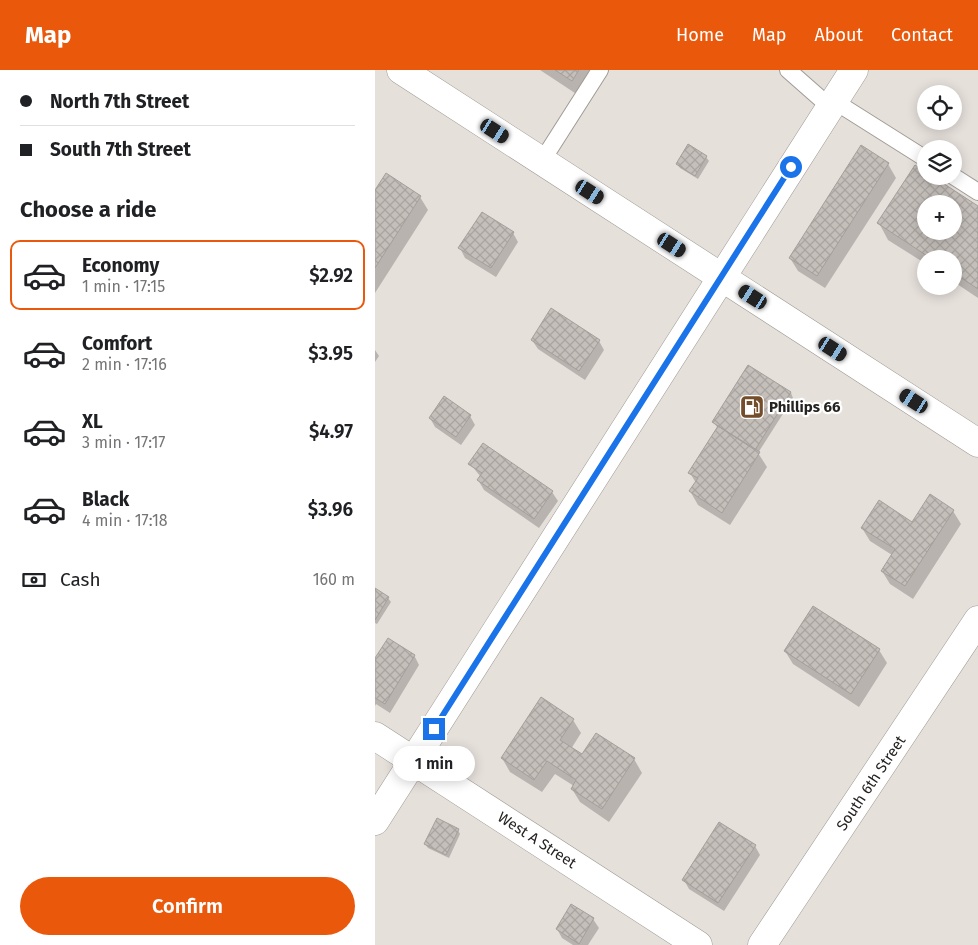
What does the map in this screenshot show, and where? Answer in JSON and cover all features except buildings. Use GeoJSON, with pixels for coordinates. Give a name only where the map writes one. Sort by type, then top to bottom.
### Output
{"type":"FeatureCollection","features":[{"type":"Feature","properties":{"kind":"street"},"geometry":{"type":"LineString","coordinates":[[401,70],[978,443]]}},
{"type":"Feature","properties":{"kind":"street"},"geometry":{"type":"LineString","coordinates":[[375,821],[609,458],[720,276],[854,70]]}},
{"type":"Feature","properties":{"kind":"street","name":"South 6th Street"},"geometry":{"type":"LineString","coordinates":[[762,945],[978,620]]}},
{"type":"Feature","properties":{"kind":"street","name":"West A Street"},"geometry":{"type":"LineString","coordinates":[[375,736],[699,945]]}},
{"type":"Feature","properties":{"kind":"lane"},"geometry":{"type":"LineString","coordinates":[[541,161],[601,70]]}},
{"type":"Feature","properties":{"kind":"lane"},"geometry":{"type":"LineString","coordinates":[[789,70],[832,104],[917,154]]}},
{"type":"Feature","properties":{"kind":"lane"},"geometry":{"type":"LineString","coordinates":[[962,182],[978,192]]}},
{"type":"Feature","properties":{"kind":"place","name":"Phillips 66"},"geometry":{"type":"Point","coordinates":[752,407]}},
{"type":"Feature","properties":{"kind":"route"},"geometry":{"type":"LineString","coordinates":[[434,729],[609,458],[720,276],[791,167]]}}]}
